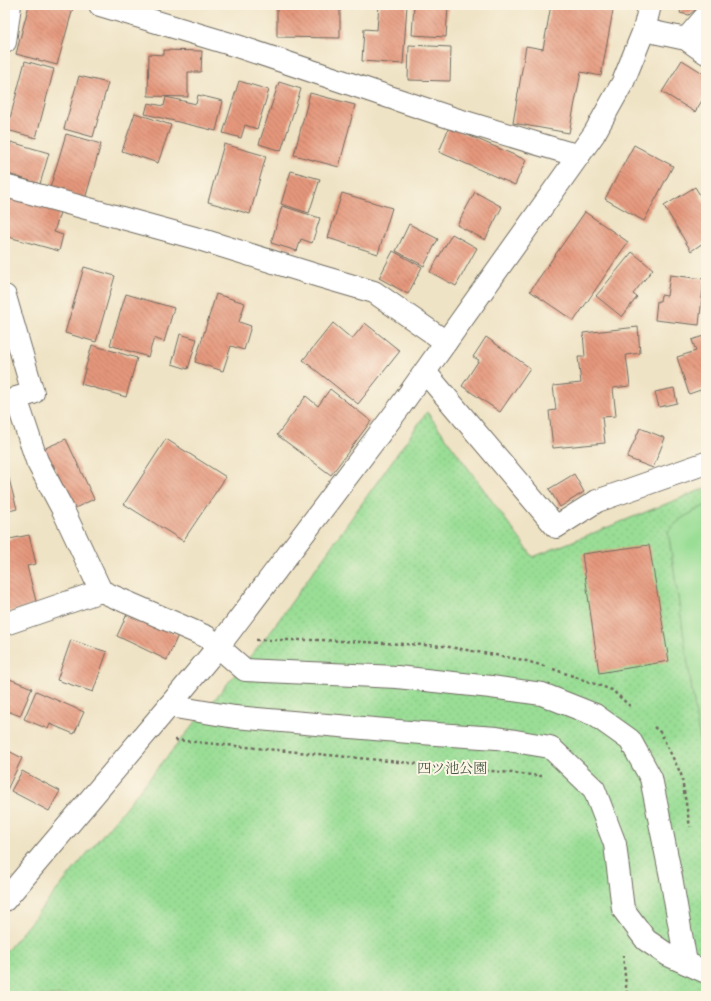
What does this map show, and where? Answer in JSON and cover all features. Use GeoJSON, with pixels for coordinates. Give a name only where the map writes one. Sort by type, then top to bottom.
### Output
{"type":"FeatureCollection","features":[{"type":"Feature","properties":{"kind":"street"},"geometry":{"type":"LineString","coordinates":[[5,42],[10,5]]}},
{"type":"Feature","properties":{"kind":"street"},"geometry":{"type":"LineString","coordinates":[[100,5],[242,48],[452,118],[579,155]]}},
{"type":"Feature","properties":{"kind":"street"},"geometry":{"type":"LineString","coordinates":[[5,900],[170,706],[218,647],[425,372],[594,134],[623,82],[644,30],[650,5]]}},
{"type":"Feature","properties":{"kind":"street"},"geometry":{"type":"LineString","coordinates":[[686,39],[706,16]]}},
{"type":"Feature","properties":{"kind":"street"},"geometry":{"type":"LineString","coordinates":[[644,30],[686,39],[706,53]]}},
{"type":"Feature","properties":{"kind":"street"},"geometry":{"type":"LineString","coordinates":[[5,186],[199,239],[374,292],[446,342]]}},
{"type":"Feature","properties":{"kind":"street"},"geometry":{"type":"LineString","coordinates":[[5,296],[33,393],[16,398],[18,405],[37,461],[62,508],[101,591],[207,637],[245,670],[397,677],[491,687],[542,694],[594,715],[630,740],[651,778],[671,877],[686,963]]}},
{"type":"Feature","properties":{"kind":"street"},"geometry":{"type":"LineString","coordinates":[[425,372],[556,527],[598,501],[706,463]]}},
{"type":"Feature","properties":{"kind":"street"},"geometry":{"type":"LineString","coordinates":[[5,624],[101,591]]}},
{"type":"Feature","properties":{"kind":"street"},"geometry":{"type":"LineString","coordinates":[[170,706],[235,716],[421,733],[497,738],[550,747],[594,789],[615,844],[623,909],[646,940],[668,955],[706,972]]}},
{"type":"Feature","properties":{"kind":"path"},"geometry":{"type":"LineString","coordinates":[[174,740],[546,777]]}},
{"type":"Feature","properties":{"kind":"path"},"geometry":{"type":"LineString","coordinates":[[623,950],[626,996]]}},
{"type":"Feature","properties":{"kind":"green space","name":"四ツ池公園"},"geometry":{"type":"Polygon","coordinates":[[[427,412],[533,557],[706,488],[706,996],[5,996],[5,953],[271,631],[427,412]]]}},
{"type":"Feature","properties":{"kind":"green space"},"geometry":{"type":"Polygon","coordinates":[[[706,505],[706,783],[668,531],[682,518],[706,505]]]}},
{"type":"Feature","properties":{"kind":"building"},"geometry":{"type":"Polygon","coordinates":[[[29,5],[63,5],[73,8],[57,65],[16,54],[29,5]]]}},
{"type":"Feature","properties":{"kind":"building"},"geometry":{"type":"Polygon","coordinates":[[[277,5],[340,5],[340,38],[277,37],[277,5]]]}},
{"type":"Feature","properties":{"kind":"building"},"geometry":{"type":"Polygon","coordinates":[[[379,5],[407,5],[403,64],[362,61],[364,29],[377,30],[379,5]]]}},
{"type":"Feature","properties":{"kind":"building"},"geometry":{"type":"Polygon","coordinates":[[[414,5],[448,5],[446,37],[412,35],[414,5]]]}},
{"type":"Feature","properties":{"kind":"building"},"geometry":{"type":"Polygon","coordinates":[[[551,5],[614,5],[601,76],[581,72],[569,133],[513,123],[526,46],[543,49],[551,5]]]}},
{"type":"Feature","properties":{"kind":"building"},"geometry":{"type":"Polygon","coordinates":[[[682,5],[701,5],[689,15],[680,13],[682,5]]]}},
{"type":"Feature","properties":{"kind":"building"},"geometry":{"type":"Polygon","coordinates":[[[409,45],[451,47],[450,81],[408,80],[409,45]]]}},
{"type":"Feature","properties":{"kind":"building"},"geometry":{"type":"Polygon","coordinates":[[[164,50],[202,51],[201,72],[188,72],[188,97],[148,96],[149,54],[164,55],[164,50]]]}},
{"type":"Feature","properties":{"kind":"building"},"geometry":{"type":"Polygon","coordinates":[[[682,60],[706,75],[706,94],[695,112],[662,92],[682,60]]]}},
{"type":"Feature","properties":{"kind":"building"},"geometry":{"type":"Polygon","coordinates":[[[25,61],[54,69],[36,138],[7,130],[25,61]]]}},
{"type":"Feature","properties":{"kind":"building"},"geometry":{"type":"Polygon","coordinates":[[[79,76],[108,83],[93,137],[64,129],[79,76]]]}},
{"type":"Feature","properties":{"kind":"building"},"geometry":{"type":"Polygon","coordinates":[[[239,81],[269,90],[257,129],[245,125],[241,138],[223,133],[239,81]]]}},
{"type":"Feature","properties":{"kind":"building"},"geometry":{"type":"Polygon","coordinates":[[[279,82],[301,89],[281,151],[259,144],[279,82]]]}},
{"type":"Feature","properties":{"kind":"building"},"geometry":{"type":"Polygon","coordinates":[[[310,93],[355,105],[339,167],[294,155],[310,93]]]}},
{"type":"Feature","properties":{"kind":"building"},"geometry":{"type":"Polygon","coordinates":[[[198,95],[223,101],[216,131],[145,114],[148,103],[164,106],[166,97],[196,104],[198,95]]]}},
{"type":"Feature","properties":{"kind":"building"},"geometry":{"type":"Polygon","coordinates":[[[135,113],[171,125],[158,163],[122,151],[135,113]]]}},
{"type":"Feature","properties":{"kind":"building"},"geometry":{"type":"Polygon","coordinates":[[[449,127],[526,160],[515,185],[439,152],[449,127]]]}},
{"type":"Feature","properties":{"kind":"building"},"geometry":{"type":"Polygon","coordinates":[[[66,134],[101,144],[85,199],[50,188],[66,134]]]}},
{"type":"Feature","properties":{"kind":"building"},"geometry":{"type":"Polygon","coordinates":[[[11,142],[49,153],[40,184],[5,173],[5,163],[11,142]]]}},
{"type":"Feature","properties":{"kind":"building"},"geometry":{"type":"Polygon","coordinates":[[[224,144],[266,156],[250,214],[208,202],[224,144]]]}},
{"type":"Feature","properties":{"kind":"building"},"geometry":{"type":"Polygon","coordinates":[[[634,145],[673,166],[644,221],[605,199],[634,145]]]}},
{"type":"Feature","properties":{"kind":"building"},"geometry":{"type":"Polygon","coordinates":[[[291,171],[320,179],[309,213],[281,204],[291,171]]]}},
{"type":"Feature","properties":{"kind":"building"},"geometry":{"type":"Polygon","coordinates":[[[695,187],[706,205],[706,241],[691,251],[664,206],[695,187]]]}},
{"type":"Feature","properties":{"kind":"building"},"geometry":{"type":"Polygon","coordinates":[[[475,192],[502,207],[485,240],[457,225],[475,192]]]}},
{"type":"Feature","properties":{"kind":"building"},"geometry":{"type":"Polygon","coordinates":[[[342,193],[392,208],[378,254],[328,238],[342,193]]]}},
{"type":"Feature","properties":{"kind":"building"},"geometry":{"type":"Polygon","coordinates":[[[11,196],[61,209],[54,232],[63,235],[59,251],[5,236],[5,216],[11,196]]]}},
{"type":"Feature","properties":{"kind":"building"},"geometry":{"type":"Polygon","coordinates":[[[282,206],[320,218],[312,243],[301,239],[297,251],[271,243],[282,206]]]}},
{"type":"Feature","properties":{"kind":"building"},"geometry":{"type":"Polygon","coordinates":[[[585,212],[628,242],[574,321],[530,291],[585,212]]]}},
{"type":"Feature","properties":{"kind":"building"},"geometry":{"type":"Polygon","coordinates":[[[409,224],[438,239],[424,266],[396,251],[409,224]]]}},
{"type":"Feature","properties":{"kind":"building"},"geometry":{"type":"Polygon","coordinates":[[[452,234],[477,248],[456,286],[430,272],[452,234]]]}},
{"type":"Feature","properties":{"kind":"building"},"geometry":{"type":"Polygon","coordinates":[[[393,251],[422,267],[408,294],[379,278],[393,251]]]}},
{"type":"Feature","properties":{"kind":"building"},"geometry":{"type":"Polygon","coordinates":[[[632,252],[653,269],[633,294],[637,297],[622,317],[596,296],[632,252]]]}},
{"type":"Feature","properties":{"kind":"building"},"geometry":{"type":"Polygon","coordinates":[[[84,267],[115,276],[96,342],[65,333],[84,267]]]}},
{"type":"Feature","properties":{"kind":"building"},"geometry":{"type":"Polygon","coordinates":[[[670,275],[704,279],[699,325],[655,320],[657,301],[660,301],[661,295],[667,296],[670,275]]]}},
{"type":"Feature","properties":{"kind":"building"},"geometry":{"type":"Polygon","coordinates":[[[126,294],[174,308],[164,342],[154,338],[148,357],[110,345],[126,294]]]}},
{"type":"Feature","properties":{"kind":"building"},"geometry":{"type":"Polygon","coordinates":[[[216,294],[245,303],[239,322],[251,326],[244,350],[231,346],[223,371],[195,362],[216,294]]]}},
{"type":"Feature","properties":{"kind":"building"},"geometry":{"type":"Polygon","coordinates":[[[333,323],[352,339],[365,323],[400,351],[358,404],[303,360],[333,323]]]}},
{"type":"Feature","properties":{"kind":"building"},"geometry":{"type":"Polygon","coordinates":[[[638,327],[640,353],[626,355],[630,386],[613,388],[616,416],[602,417],[605,443],[553,448],[549,411],[556,410],[553,386],[581,383],[578,357],[585,357],[583,333],[638,327]]]}},
{"type":"Feature","properties":{"kind":"building"},"geometry":{"type":"Polygon","coordinates":[[[180,334],[197,339],[188,369],[172,364],[180,334]]]}},
{"type":"Feature","properties":{"kind":"building"},"geometry":{"type":"Polygon","coordinates":[[[706,335],[706,388],[689,394],[677,357],[696,351],[692,340],[706,335]]]}},
{"type":"Feature","properties":{"kind":"building"},"geometry":{"type":"Polygon","coordinates":[[[486,337],[530,368],[500,412],[462,386],[479,360],[473,357],[486,337]]]}},
{"type":"Feature","properties":{"kind":"building"},"geometry":{"type":"Polygon","coordinates":[[[92,345],[137,358],[126,397],[81,384],[92,345]]]}},
{"type":"Feature","properties":{"kind":"building"},"geometry":{"type":"Polygon","coordinates":[[[674,388],[677,403],[659,407],[655,392],[674,388]]]}},
{"type":"Feature","properties":{"kind":"building"},"geometry":{"type":"Polygon","coordinates":[[[330,389],[371,421],[331,475],[277,435],[306,396],[318,406],[330,389]]]}},
{"type":"Feature","properties":{"kind":"building"},"geometry":{"type":"Polygon","coordinates":[[[640,428],[665,438],[653,468],[627,458],[640,428]]]}},
{"type":"Feature","properties":{"kind":"building"},"geometry":{"type":"Polygon","coordinates":[[[66,439],[94,499],[73,509],[53,464],[48,466],[41,450],[66,439]]]}},
{"type":"Feature","properties":{"kind":"building"},"geometry":{"type":"Polygon","coordinates":[[[166,439],[226,477],[183,541],[124,504],[166,439]]]}},
{"type":"Feature","properties":{"kind":"building"},"geometry":{"type":"Polygon","coordinates":[[[5,464],[17,509],[5,512],[5,464]]]}},
{"type":"Feature","properties":{"kind":"building"},"geometry":{"type":"Polygon","coordinates":[[[574,474],[584,492],[560,507],[549,489],[574,474]]]}},
{"type":"Feature","properties":{"kind":"building"},"geometry":{"type":"Polygon","coordinates":[[[29,535],[36,564],[27,566],[37,605],[5,613],[5,540],[29,535]]]}},
{"type":"Feature","properties":{"kind":"building"},"geometry":{"type":"Polygon","coordinates":[[[649,545],[669,661],[599,673],[582,554],[649,545]]]}},
{"type":"Feature","properties":{"kind":"building"},"geometry":{"type":"Polygon","coordinates":[[[128,612],[178,635],[167,660],[117,636],[128,612]]]}},
{"type":"Feature","properties":{"kind":"building"},"geometry":{"type":"Polygon","coordinates":[[[71,640],[107,652],[93,692],[57,680],[71,640]]]}},
{"type":"Feature","properties":{"kind":"building"},"geometry":{"type":"Polygon","coordinates":[[[5,677],[32,688],[20,716],[5,710],[5,677]]]}},
{"type":"Feature","properties":{"kind":"building"},"geometry":{"type":"Polygon","coordinates":[[[36,691],[84,712],[74,734],[50,724],[48,729],[24,719],[36,691]]]}},
{"type":"Feature","properties":{"kind":"building"},"geometry":{"type":"Polygon","coordinates":[[[5,749],[22,758],[7,790],[5,790],[5,749]]]}},
{"type":"Feature","properties":{"kind":"building"},"geometry":{"type":"Polygon","coordinates":[[[22,771],[60,791],[49,811],[11,791],[22,771]]]}}]}
